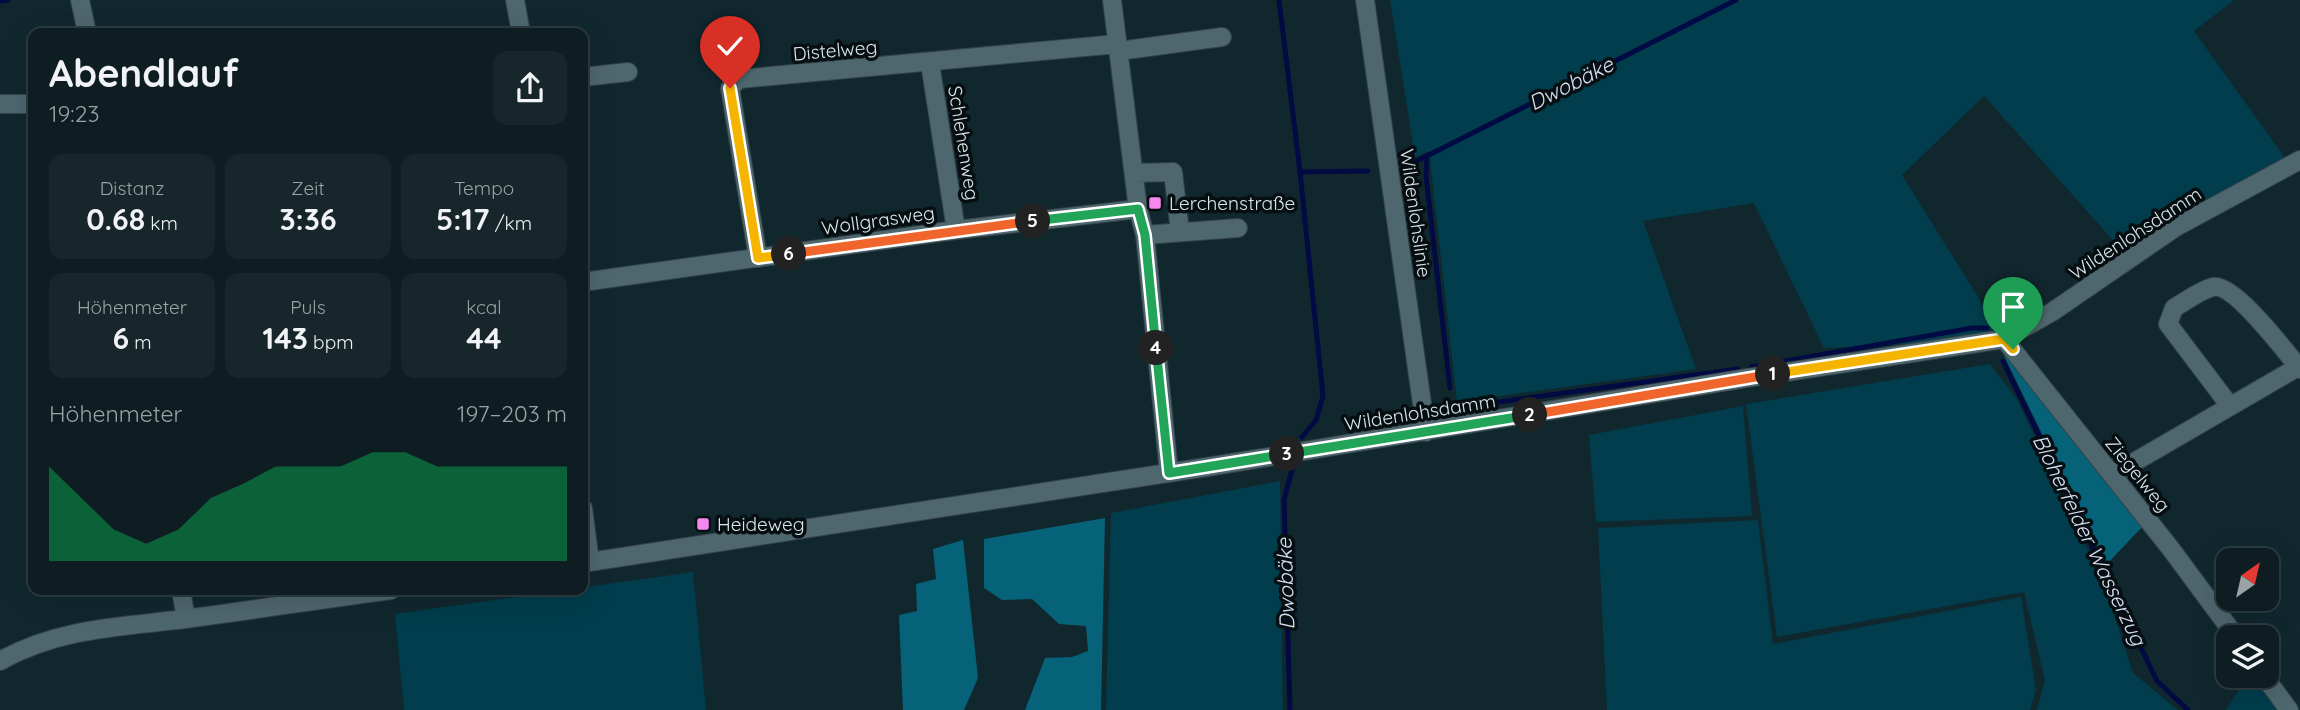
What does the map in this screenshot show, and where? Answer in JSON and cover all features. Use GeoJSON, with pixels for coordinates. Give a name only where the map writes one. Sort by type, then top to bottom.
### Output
{"type":"FeatureCollection","features":[{"type":"Feature","properties":{"kind":"street"},"geometry":{"type":"LineString","coordinates":[[80,0],[87,28]]}},
{"type":"Feature","properties":{"kind":"street"},"geometry":{"type":"LineString","coordinates":[[516,0],[520,28]]}},
{"type":"Feature","properties":{"kind":"street"},"geometry":{"type":"LineString","coordinates":[[1112,0],[1138,209],[1145,235],[1169,473]]}},
{"type":"Feature","properties":{"kind":"street","name":"Wildenlohslinie"},"geometry":{"type":"LineString","coordinates":[[1365,0],[1426,432]]}},
{"type":"Feature","properties":{"kind":"street"},"geometry":{"type":"LineString","coordinates":[[1118,47],[1222,37]]}},
{"type":"Feature","properties":{"kind":"street","name":"Distelweg"},"geometry":{"type":"LineString","coordinates":[[758,258],[730,88],[739,79],[1118,47]]}},
{"type":"Feature","properties":{"kind":"street","name":"Schlehenweg"},"geometry":{"type":"LineString","coordinates":[[930,63],[956,230]]}},
{"type":"Feature","properties":{"kind":"street"},"geometry":{"type":"LineString","coordinates":[[588,76],[628,72]]}},
{"type":"Feature","properties":{"kind":"street"},"geometry":{"type":"LineString","coordinates":[[0,104],[28,104]]}},
{"type":"Feature","properties":{"kind":"street","name":"Wildenlohsdamm"},"geometry":{"type":"LineString","coordinates":[[588,562],[1169,473],[1747,377],[2004,339],[2052,312],[2176,227],[2300,160]]}},
{"type":"Feature","properties":{"kind":"street"},"geometry":{"type":"LineString","coordinates":[[1134,173],[1173,172],[1180,232]]}},
{"type":"Feature","properties":{"kind":"street","name":"Wollgrasweg"},"geometry":{"type":"LineString","coordinates":[[588,281],[956,230],[1138,209]]}},
{"type":"Feature","properties":{"kind":"street"},"geometry":{"type":"LineString","coordinates":[[1145,235],[1238,229]]}},
{"type":"Feature","properties":{"kind":"street"},"geometry":{"type":"LineString","coordinates":[[2112,475],[2299,368],[2228,289],[2214,287],[2174,308],[2168,324],[2231,406]]}},
{"type":"Feature","properties":{"kind":"street","name":"Ziegelweg"},"geometry":{"type":"LineString","coordinates":[[2004,339],[2171,549],[2227,625]]}},
{"type":"Feature","properties":{"kind":"street"},"geometry":{"type":"LineString","coordinates":[[182,595],[186,619]]}},
{"type":"Feature","properties":{"kind":"street"},"geometry":{"type":"LineString","coordinates":[[0,661],[36,643],[88,629],[186,619],[356,595]]}},
{"type":"Feature","properties":{"kind":"street"},"geometry":{"type":"LineString","coordinates":[[2273,688],[2289,710]]}},
{"type":"Feature","properties":{"kind":"shaded area"},"geometry":{"type":"Polygon","coordinates":[[[1390,0],[2234,0],[2194,31],[2290,165],[2129,258],[1984,96],[1902,175],[2004,339],[1824,348],[1754,203],[1643,221],[1696,369],[1457,402],[1429,151],[1415,157],[1390,0]]]}},
{"type":"Feature","properties":{"kind":"shaded area"},"geometry":{"type":"Polygon","coordinates":[[[2011,355],[2143,526],[2106,565],[2004,356],[2011,355]]]}},
{"type":"Feature","properties":{"kind":"shaded area"},"geometry":{"type":"Polygon","coordinates":[[[1990,364],[2017,399],[2105,587],[2133,673],[2178,710],[2037,710],[2045,680],[2024,592],[1777,637],[1746,404],[1990,364]]]}},
{"type":"Feature","properties":{"kind":"shaded area"},"geometry":{"type":"Polygon","coordinates":[[[1743,406],[1752,516],[1596,522],[1589,435],[1743,406]]]}},
{"type":"Feature","properties":{"kind":"shaded area"},"geometry":{"type":"Polygon","coordinates":[[[1280,481],[1283,710],[1106,710],[1111,513],[1280,481]]]}},
{"type":"Feature","properties":{"kind":"shaded area"},"geometry":{"type":"Polygon","coordinates":[[[1105,518],[1101,710],[1025,710],[1045,658],[1072,657],[1088,651],[1086,626],[1059,624],[1032,599],[1002,600],[984,588],[984,539],[1105,518]]]}},
{"type":"Feature","properties":{"kind":"shaded area"},"geometry":{"type":"Polygon","coordinates":[[[1758,520],[1773,644],[2021,597],[2036,690],[2030,710],[1607,710],[1598,528],[1758,520]]]}},
{"type":"Feature","properties":{"kind":"shaded area"},"geometry":{"type":"Polygon","coordinates":[[[963,540],[978,678],[964,710],[903,710],[899,615],[917,611],[916,584],[936,579],[933,549],[963,540]]]}},
{"type":"Feature","properties":{"kind":"shaded area"},"geometry":{"type":"Polygon","coordinates":[[[693,572],[706,710],[404,710],[395,614],[530,595],[588,595],[588,587],[693,572]]]}},
{"type":"Feature","properties":{"kind":"shaded area"},"geometry":{"type":"Polygon","coordinates":[[[2240,688],[2266,688],[2283,710],[2226,710],[2240,688]]]}},
{"type":"Feature","properties":{"kind":"waterway"},"geometry":{"type":"LineString","coordinates":[[0,1],[8,0]]}},
{"type":"Feature","properties":{"kind":"waterway"},"geometry":{"type":"LineString","coordinates":[[1279,0],[1300,172]]}},
{"type":"Feature","properties":{"kind":"waterway","name":"Dwobäke"},"geometry":{"type":"LineString","coordinates":[[1405,167],[1736,0]]}},
{"type":"Feature","properties":{"kind":"waterway"},"geometry":{"type":"LineString","coordinates":[[1427,156],[1426,176],[1450,388]]}},
{"type":"Feature","properties":{"kind":"waterway","name":"Dwobäke"},"geometry":{"type":"LineString","coordinates":[[1302,437],[1316,420],[1323,396],[1300,172],[1368,171]]}},
{"type":"Feature","properties":{"kind":"waterway","name":"Bloherfelder Wasserzug"},"geometry":{"type":"LineString","coordinates":[[1751,367],[1972,328],[1987,328]]}},
{"type":"Feature","properties":{"kind":"waterway","name":"Bloherfelder Wasserzug"},"geometry":{"type":"LineString","coordinates":[[2003,361],[2157,681],[2188,710]]}},
{"type":"Feature","properties":{"kind":"waterway","name":"Bloherfelder Wasserzug"},"geometry":{"type":"LineString","coordinates":[[1463,407],[1738,369]]}},
{"type":"Feature","properties":{"kind":"waterway","name":"Dwobäke"},"geometry":{"type":"LineString","coordinates":[[1290,710],[1284,500],[1295,459]]}},
{"type":"Feature","properties":{"kind":"place","name":"Lerchenstraße"},"geometry":{"type":"Point","coordinates":[1155,203]}},
{"type":"Feature","properties":{"kind":"place","name":"Heideweg"},"geometry":{"type":"Point","coordinates":[703,524]}},
{"type":"Feature","properties":{"kind":"route"},"geometry":{"type":"LineString","coordinates":[[730,88],[758,258],[956,230],[1138,209],[1145,235],[1169,473],[1747,377],[2004,339],[2013,349]]}}]}
